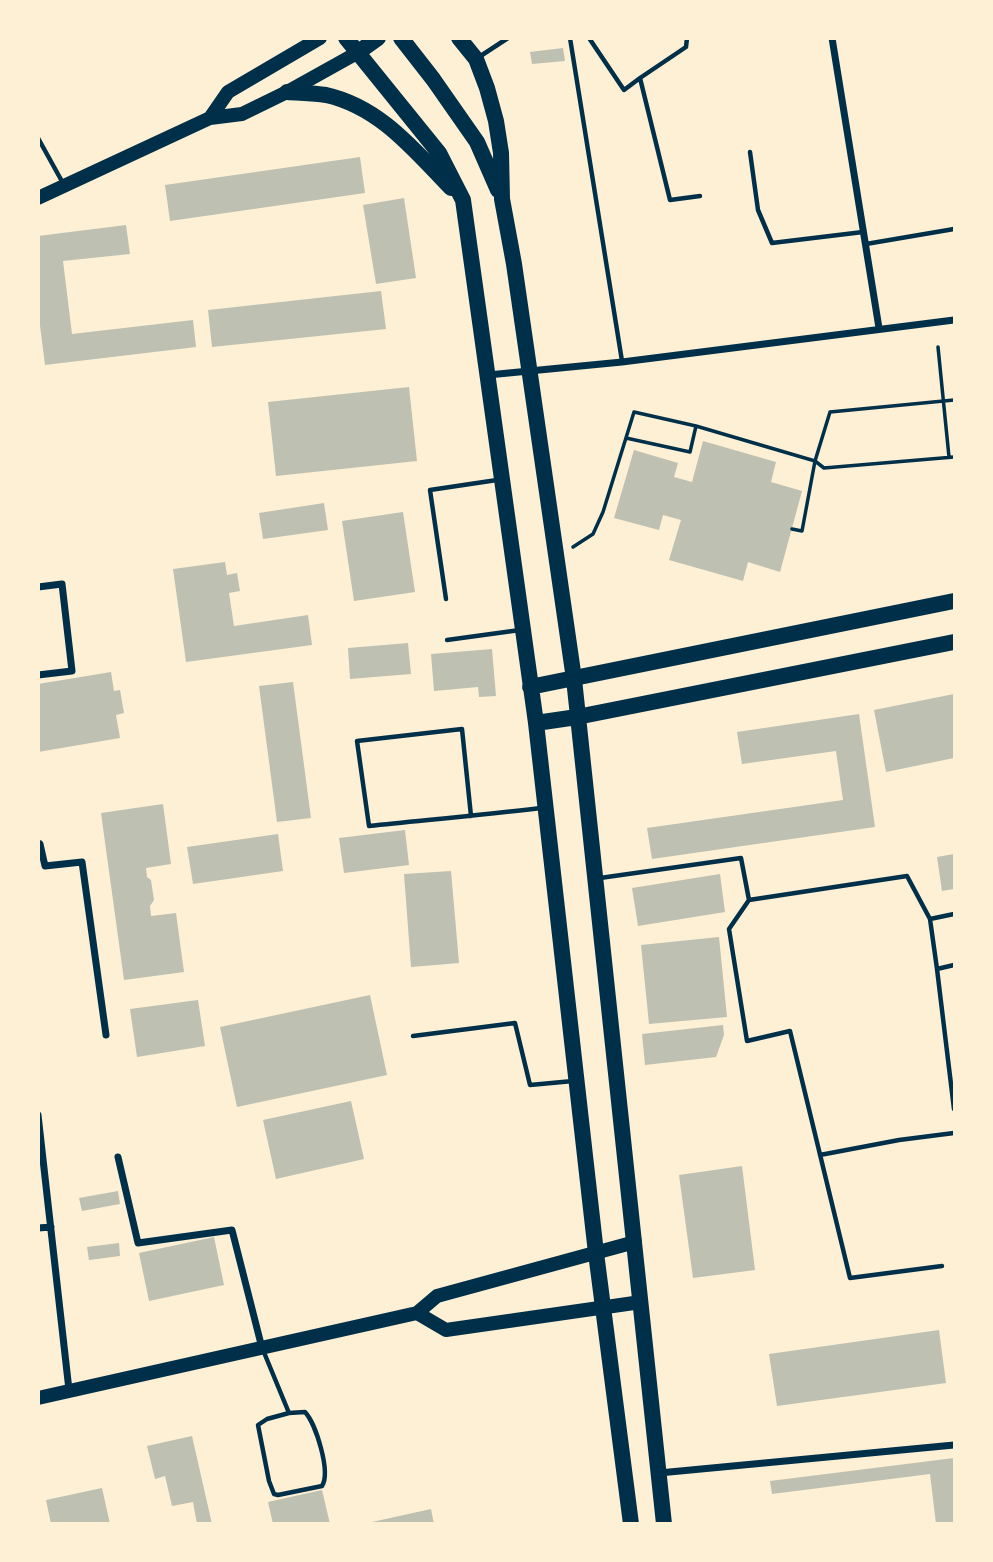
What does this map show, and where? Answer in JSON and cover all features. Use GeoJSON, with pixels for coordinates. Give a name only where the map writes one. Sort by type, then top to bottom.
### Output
{"type":"FeatureCollection","features":[{"type":"Feature","properties":{"kind":"main road"},"geometry":{"type":"LineString","coordinates":[[210,118],[228,92],[320,38]]}},
{"type":"Feature","properties":{"kind":"main road"},"geometry":{"type":"LineString","coordinates":[[346,38],[439,153],[463,200],[536,723],[596,1253],[631,1524]]}},
{"type":"Feature","properties":{"kind":"main road"},"geometry":{"type":"LineString","coordinates":[[38,198],[210,118],[242,114],[288,92],[357,53],[377,38]]}},
{"type":"Feature","properties":{"kind":"main road"},"geometry":{"type":"LineString","coordinates":[[401,38],[477,142],[502,199]]}},
{"type":"Feature","properties":{"kind":"main road"},"geometry":{"type":"LineString","coordinates":[[459,38],[476,59],[487,88],[501,153],[502,199],[514,264],[573,679],[664,1524]]}},
{"type":"Feature","properties":{"kind":"main road"},"geometry":{"type":"LineString","coordinates":[[288,92],[324,95],[368,112],[394,130],[463,200]]}},
{"type":"Feature","properties":{"kind":"main road"},"geometry":{"type":"LineString","coordinates":[[530,687],[954,601]]}},
{"type":"Feature","properties":{"kind":"main road"},"geometry":{"type":"LineString","coordinates":[[536,723],[954,642]]}},
{"type":"Feature","properties":{"kind":"main road"},"geometry":{"type":"LineString","coordinates":[[38,1398],[417,1314],[437,1296],[635,1242]]}},
{"type":"Feature","properties":{"kind":"main road"},"geometry":{"type":"LineString","coordinates":[[417,1314],[446,1330],[641,1302]]}},
{"type":"Feature","properties":{"kind":"street"},"geometry":{"type":"LineString","coordinates":[[832,38],[878,328]]}},
{"type":"Feature","properties":{"kind":"street"},"geometry":{"type":"LineString","coordinates":[[487,375],[622,362],[954,320]]}},
{"type":"Feature","properties":{"kind":"street"},"geometry":{"type":"LineString","coordinates":[[38,587],[62,584],[72,671],[38,675]]}},
{"type":"Feature","properties":{"kind":"street"},"geometry":{"type":"LineString","coordinates":[[38,845],[40,844],[45,866],[82,862],[106,1035]]}},
{"type":"Feature","properties":{"kind":"street"},"geometry":{"type":"LineString","coordinates":[[38,1115],[69,1391]]}},
{"type":"Feature","properties":{"kind":"street"},"geometry":{"type":"LineString","coordinates":[[118,1157],[138,1243],[232,1230],[262,1349]]}},
{"type":"Feature","properties":{"kind":"street"},"geometry":{"type":"LineString","coordinates":[[38,1228],[51,1227]]}},
{"type":"Feature","properties":{"kind":"street"},"geometry":{"type":"LineString","coordinates":[[658,1473],[954,1445]]}},
{"type":"Feature","properties":{"kind":"lane"},"geometry":{"type":"LineString","coordinates":[[476,59],[508,38]]}},
{"type":"Feature","properties":{"kind":"lane"},"geometry":{"type":"LineString","coordinates":[[570,38],[622,362]]}},
{"type":"Feature","properties":{"kind":"lane"},"geometry":{"type":"LineString","coordinates":[[589,38],[624,90],[686,47],[687,38]]}},
{"type":"Feature","properties":{"kind":"lane"},"geometry":{"type":"LineString","coordinates":[[640,78],[670,200],[699,196]]}},
{"type":"Feature","properties":{"kind":"lane"},"geometry":{"type":"LineString","coordinates":[[38,138],[64,186]]}},
{"type":"Feature","properties":{"kind":"lane"},"geometry":{"type":"LineString","coordinates":[[750,152],[758,210],[772,243],[863,232]]}},
{"type":"Feature","properties":{"kind":"lane"},"geometry":{"type":"LineString","coordinates":[[865,244],[954,229]]}},
{"type":"Feature","properties":{"kind":"lane"},"geometry":{"type":"LineString","coordinates":[[446,599],[430,490],[502,480]]}},
{"type":"Feature","properties":{"kind":"lane"},"geometry":{"type":"LineString","coordinates":[[447,640],[521,629]]}},
{"type":"Feature","properties":{"kind":"lane"},"geometry":{"type":"LineString","coordinates":[[471,816],[462,729],[357,741],[369,826],[471,816],[545,807]]}},
{"type":"Feature","properties":{"kind":"lane"},"geometry":{"type":"LineString","coordinates":[[594,879],[741,858],[749,900],[729,929],[747,1041],[790,1031],[850,1278],[942,1266]]}},
{"type":"Feature","properties":{"kind":"lane"},"geometry":{"type":"LineString","coordinates":[[749,900],[906,876],[930,919],[954,1109]]}},
{"type":"Feature","properties":{"kind":"lane"},"geometry":{"type":"LineString","coordinates":[[930,919],[954,914]]}},
{"type":"Feature","properties":{"kind":"lane"},"geometry":{"type":"LineString","coordinates":[[936,969],[954,965]]}},
{"type":"Feature","properties":{"kind":"lane"},"geometry":{"type":"LineString","coordinates":[[413,1036],[515,1023],[530,1085],[577,1081]]}},
{"type":"Feature","properties":{"kind":"lane"},"geometry":{"type":"LineString","coordinates":[[820,1155],[954,1132]]}},
{"type":"Feature","properties":{"kind":"lane"},"geometry":{"type":"LineString","coordinates":[[262,1349],[289,1413]]}},
{"type":"Feature","properties":{"kind":"lane"},"geometry":{"type":"LineString","coordinates":[[305,1412],[313,1423],[326,1479],[322,1486],[278,1495],[274,1494],[269,1481],[258,1426],[267,1419],[289,1413],[305,1412]]}},
{"type":"Feature","properties":{"kind":"path"},"geometry":{"type":"LineString","coordinates":[[556,557],[593,534],[603,512],[634,412],[696,426],[815,461],[824,468],[952,457],[938,347]]}},
{"type":"Feature","properties":{"kind":"path"},"geometry":{"type":"LineString","coordinates":[[792,529],[802,531],[815,461],[830,412],[954,400]]}},
{"type":"Feature","properties":{"kind":"path"},"geometry":{"type":"LineString","coordinates":[[626,438],[690,452],[696,426]]}},
{"type":"Feature","properties":{"kind":"building"},"geometry":{"type":"Polygon","coordinates":[[[563,48],[565,61],[532,64],[530,52],[563,48]]]}},
{"type":"Feature","properties":{"kind":"building"},"geometry":{"type":"Polygon","coordinates":[[[360,157],[365,193],[170,221],[165,185],[360,157]]]}},
{"type":"Feature","properties":{"kind":"building"},"geometry":{"type":"Polygon","coordinates":[[[404,198],[416,278],[376,284],[363,205],[404,198]]]}},
{"type":"Feature","properties":{"kind":"building"},"geometry":{"type":"Polygon","coordinates":[[[126,225],[130,254],[63,261],[72,334],[193,320],[196,347],[45,365],[38,310],[38,236],[126,225]]]}},
{"type":"Feature","properties":{"kind":"building"},"geometry":{"type":"Polygon","coordinates":[[[381,291],[386,329],[212,347],[208,310],[381,291]]]}},
{"type":"Feature","properties":{"kind":"building"},"geometry":{"type":"Polygon","coordinates":[[[409,387],[417,461],[276,476],[268,402],[409,387]]]}},
{"type":"Feature","properties":{"kind":"building"},"geometry":{"type":"Polygon","coordinates":[[[703,441],[776,462],[771,482],[802,491],[780,572],[748,562],[743,581],[669,560],[681,520],[663,515],[659,530],[614,518],[634,450],[678,463],[674,477],[692,482],[703,441]]]}},
{"type":"Feature","properties":{"kind":"building"},"geometry":{"type":"Polygon","coordinates":[[[324,503],[328,530],[263,539],[259,513],[324,503]]]}},
{"type":"Feature","properties":{"kind":"building"},"geometry":{"type":"Polygon","coordinates":[[[403,512],[415,592],[354,601],[342,521],[403,512]]]}},
{"type":"Feature","properties":{"kind":"building"},"geometry":{"type":"Polygon","coordinates":[[[225,562],[227,575],[237,573],[240,591],[229,593],[234,626],[308,615],[312,645],[186,662],[173,569],[225,562]]]}},
{"type":"Feature","properties":{"kind":"building"},"geometry":{"type":"Polygon","coordinates":[[[408,643],[411,674],[350,679],[348,648],[408,643]]]}},
{"type":"Feature","properties":{"kind":"building"},"geometry":{"type":"Polygon","coordinates":[[[492,649],[496,696],[479,697],[478,687],[434,691],[431,654],[492,649]]]}},
{"type":"Feature","properties":{"kind":"building"},"geometry":{"type":"Polygon","coordinates":[[[111,672],[114,691],[120,690],[124,713],[116,715],[120,738],[38,752],[38,684],[111,672]]]}},
{"type":"Feature","properties":{"kind":"building"},"geometry":{"type":"Polygon","coordinates":[[[293,682],[311,818],[277,822],[259,686],[293,682]]]}},
{"type":"Feature","properties":{"kind":"building"},"geometry":{"type":"Polygon","coordinates":[[[954,694],[954,758],[886,772],[874,710],[954,694]]]}},
{"type":"Feature","properties":{"kind":"building"},"geometry":{"type":"Polygon","coordinates":[[[859,714],[875,827],[652,859],[647,828],[843,800],[836,751],[742,764],[737,732],[859,714]]]}},
{"type":"Feature","properties":{"kind":"building"},"geometry":{"type":"Polygon","coordinates":[[[163,804],[171,864],[146,868],[154,900],[150,906],[151,916],[176,913],[184,972],[124,980],[101,813],[163,804]]]}},
{"type":"Feature","properties":{"kind":"building"},"geometry":{"type":"Polygon","coordinates":[[[405,830],[409,865],[344,873],[339,838],[405,830]]]}},
{"type":"Feature","properties":{"kind":"building"},"geometry":{"type":"Polygon","coordinates":[[[278,834],[283,871],[193,884],[187,847],[278,834]]]}},
{"type":"Feature","properties":{"kind":"building"},"geometry":{"type":"Polygon","coordinates":[[[954,854],[954,889],[942,891],[937,857],[954,854]]]}},
{"type":"Feature","properties":{"kind":"building"},"geometry":{"type":"Polygon","coordinates":[[[451,871],[459,963],[411,967],[404,874],[451,871]]]}},
{"type":"Feature","properties":{"kind":"building"},"geometry":{"type":"Polygon","coordinates":[[[720,874],[725,912],[638,926],[632,888],[720,874]]]}},
{"type":"Feature","properties":{"kind":"building"},"geometry":{"type":"Polygon","coordinates":[[[719,937],[727,1017],[649,1024],[641,945],[719,937]]]}},
{"type":"Feature","properties":{"kind":"building"},"geometry":{"type":"Polygon","coordinates":[[[370,995],[387,1075],[237,1107],[220,1027],[370,995]]]}},
{"type":"Feature","properties":{"kind":"building"},"geometry":{"type":"Polygon","coordinates":[[[198,1000],[205,1046],[137,1057],[130,1009],[198,1000]]]}},
{"type":"Feature","properties":{"kind":"building"},"geometry":{"type":"Polygon","coordinates":[[[723,1025],[724,1035],[716,1057],[645,1065],[642,1034],[723,1025]]]}},
{"type":"Feature","properties":{"kind":"building"},"geometry":{"type":"Polygon","coordinates":[[[351,1101],[364,1159],[276,1179],[263,1120],[351,1101]]]}},
{"type":"Feature","properties":{"kind":"building"},"geometry":{"type":"Polygon","coordinates":[[[742,1166],[755,1270],[693,1278],[679,1175],[742,1166]]]}},
{"type":"Feature","properties":{"kind":"building"},"geometry":{"type":"Polygon","coordinates":[[[118,1191],[120,1204],[82,1211],[79,1198],[118,1191]]]}},
{"type":"Feature","properties":{"kind":"building"},"geometry":{"type":"Polygon","coordinates":[[[214,1237],[224,1285],[149,1301],[139,1253],[214,1237]]]}},
{"type":"Feature","properties":{"kind":"building"},"geometry":{"type":"Polygon","coordinates":[[[119,1243],[120,1256],[89,1260],[87,1247],[119,1243]]]}},
{"type":"Feature","properties":{"kind":"building"},"geometry":{"type":"Polygon","coordinates":[[[939,1330],[946,1383],[777,1406],[769,1354],[939,1330]]]}},
{"type":"Feature","properties":{"kind":"building"},"geometry":{"type":"Polygon","coordinates":[[[192,1436],[212,1524],[197,1524],[193,1502],[172,1506],[165,1476],[155,1479],[147,1446],[192,1436]]]}},
{"type":"Feature","properties":{"kind":"building"},"geometry":{"type":"Polygon","coordinates":[[[954,1458],[954,1524],[936,1524],[930,1474],[772,1494],[770,1481],[954,1458]]]}},
{"type":"Feature","properties":{"kind":"building"},"geometry":{"type":"Polygon","coordinates":[[[102,1488],[110,1524],[51,1524],[46,1500],[102,1488]]]}},
{"type":"Feature","properties":{"kind":"building"},"geometry":{"type":"Polygon","coordinates":[[[322,1490],[330,1524],[273,1524],[268,1502],[322,1490]]]}},
{"type":"Feature","properties":{"kind":"building"},"geometry":{"type":"Polygon","coordinates":[[[431,1509],[434,1524],[372,1524],[372,1522],[431,1509]]]}}]}
